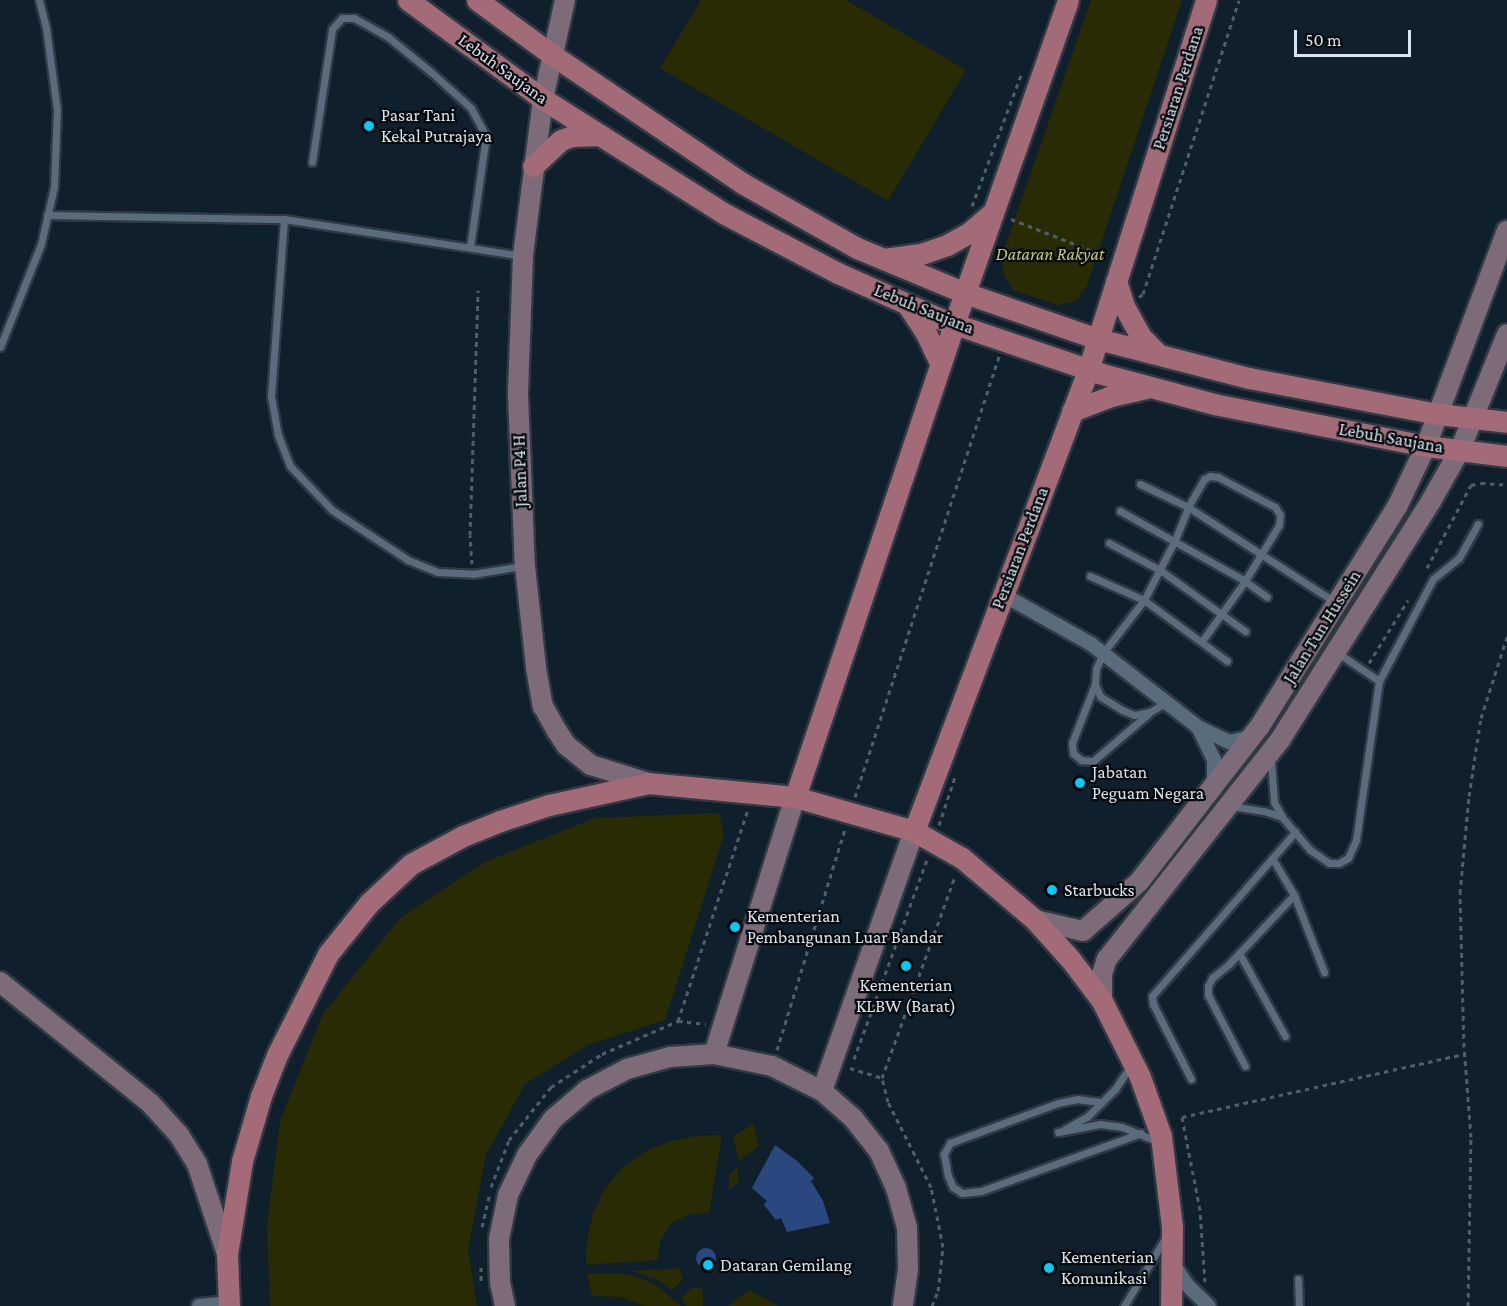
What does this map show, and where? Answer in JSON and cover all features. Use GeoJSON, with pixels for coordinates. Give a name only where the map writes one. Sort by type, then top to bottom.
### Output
{"type":"FeatureCollection","features":[{"type":"Feature","properties":{"kind":"main road","name":"Lebuh Saujana"},"geometry":{"type":"LineString","coordinates":[[408,0],[543,99],[725,214],[837,273],[954,324],[1088,370],[1214,404],[1426,446],[1502,456]]}},
{"type":"Feature","properties":{"kind":"main road","name":"Lebuh Saujana"},"geometry":{"type":"LineString","coordinates":[[477,0],[551,54],[742,183],[857,248],[965,293],[1098,339],[1250,378],[1438,414],[1507,422]]}},
{"type":"Feature","properties":{"kind":"main road"},"geometry":{"type":"LineString","coordinates":[[795,797],[940,363],[1068,0]]}},
{"type":"Feature","properties":{"kind":"main road","name":"Persiaran Perdana"},"geometry":{"type":"LineString","coordinates":[[914,831],[1088,370],[1206,0]]}},
{"type":"Feature","properties":{"kind":"main road"},"geometry":{"type":"LineString","coordinates":[[533,166],[561,140],[572,136],[600,135]]}},
{"type":"Feature","properties":{"kind":"main road"},"geometry":{"type":"LineString","coordinates":[[883,259],[921,254],[947,245],[970,232],[992,213]]}},
{"type":"Feature","properties":{"kind":"main road"},"geometry":{"type":"LineString","coordinates":[[1119,272],[1125,308],[1141,337],[1158,355]]}},
{"type":"Feature","properties":{"kind":"main road"},"geometry":{"type":"LineString","coordinates":[[907,304],[926,333],[940,363]]}},
{"type":"Feature","properties":{"kind":"main road"},"geometry":{"type":"LineString","coordinates":[[1072,411],[1111,396],[1147,387]]}},
{"type":"Feature","properties":{"kind":"main road"},"geometry":{"type":"LineString","coordinates":[[229,1305],[227,1254],[242,1161],[261,1096],[277,1055],[328,954],[369,903],[411,864],[463,836],[549,805],[648,783],[795,797],[914,831],[962,858],[1035,920],[1071,960],[1102,1001],[1133,1063],[1162,1143],[1172,1227],[1171,1306]]}},
{"type":"Feature","properties":{"kind":"street","name":"Jalan P4 H"},"geometry":{"type":"LineString","coordinates":[[565,0],[551,54],[543,99],[523,256],[518,395],[525,566],[536,668],[543,706],[557,731],[567,745],[591,765],[648,783]]}},
{"type":"Feature","properties":{"kind":"street","name":"Jalan Tun Hussein"},"geometry":{"type":"LineString","coordinates":[[1035,920],[1083,931],[1139,882],[1252,736],[1397,507],[1426,446],[1507,231]]}},
{"type":"Feature","properties":{"kind":"street","name":"Jalan Tun Hussein"},"geometry":{"type":"LineString","coordinates":[[1102,1001],[1102,974],[1107,960],[1231,806],[1271,751],[1431,501],[1460,450],[1507,334]]}},
{"type":"Feature","properties":{"kind":"street"},"geometry":{"type":"LineString","coordinates":[[1002,594],[1103,653],[1198,728],[1229,742],[1252,736]]}},
{"type":"Feature","properties":{"kind":"street"},"geometry":{"type":"LineString","coordinates":[[1198,728],[1214,760],[1214,785]]}},
{"type":"Feature","properties":{"kind":"street"},"geometry":{"type":"LineString","coordinates":[[714,1054],[795,797]]}},
{"type":"Feature","properties":{"kind":"street","name":"Persiaran Perdana"},"geometry":{"type":"LineString","coordinates":[[822,1091],[914,831]]}},
{"type":"Feature","properties":{"kind":"street"},"geometry":{"type":"LineString","coordinates":[[0,982],[151,1104],[179,1135],[197,1164],[227,1254]]}},
{"type":"Feature","properties":{"kind":"street"},"geometry":{"type":"LineString","coordinates":[[506,1306],[500,1283],[499,1239],[508,1195],[527,1155],[553,1119],[587,1090],[627,1069],[670,1057],[714,1054],[772,1066],[822,1091],[853,1118],[879,1151],[896,1188],[907,1228],[908,1269],[903,1306]]}},
{"type":"Feature","properties":{"kind":"street"},"geometry":{"type":"LineString","coordinates":[[1173,1263],[1204,1302]]}},
{"type":"Feature","properties":{"kind":"street"},"geometry":{"type":"LineString","coordinates":[[199,1306],[229,1305]]}},
{"type":"Feature","properties":{"kind":"lane"},"geometry":{"type":"LineString","coordinates":[[0,347],[41,244],[54,187],[57,110],[46,28],[39,0]]}},
{"type":"Feature","properties":{"kind":"lane"},"geometry":{"type":"LineString","coordinates":[[312,162],[332,29],[342,18],[354,18],[388,37],[431,72],[471,108],[486,136],[470,247]]}},
{"type":"Feature","properties":{"kind":"lane"},"geometry":{"type":"LineString","coordinates":[[47,215],[284,219],[523,256]]}},
{"type":"Feature","properties":{"kind":"lane"},"geometry":{"type":"LineString","coordinates":[[284,219],[271,396],[278,435],[290,466],[332,510],[368,536],[408,560],[438,572],[473,574],[525,566]]}},
{"type":"Feature","properties":{"kind":"lane"},"geometry":{"type":"LineString","coordinates":[[1167,702],[1150,712],[1093,761],[1081,760],[1073,753],[1072,743],[1095,684],[1096,669],[1103,653],[1144,600],[1175,540],[1188,507],[1204,479],[1210,476],[1218,477],[1275,507],[1280,515],[1279,525],[1245,581],[1202,640]]}},
{"type":"Feature","properties":{"kind":"lane"},"geometry":{"type":"LineString","coordinates":[[1140,484],[1188,507],[1336,603]]}},
{"type":"Feature","properties":{"kind":"lane"},"geometry":{"type":"LineString","coordinates":[[1120,511],[1175,540],[1245,581],[1267,597]]}},
{"type":"Feature","properties":{"kind":"lane"},"geometry":{"type":"LineString","coordinates":[[1271,751],[1274,802],[1282,818],[1310,850],[1329,863],[1339,863],[1348,858],[1354,848],[1378,681],[1432,579],[1460,558],[1478,524]]}},
{"type":"Feature","properties":{"kind":"lane"},"geometry":{"type":"LineString","coordinates":[[1109,543],[1160,570],[1245,631]]}},
{"type":"Feature","properties":{"kind":"lane"},"geometry":{"type":"LineString","coordinates":[[1090,576],[1144,600],[1202,640],[1227,661]]}},
{"type":"Feature","properties":{"kind":"lane"},"geometry":{"type":"LineString","coordinates":[[1336,652],[1378,681]]}},
{"type":"Feature","properties":{"kind":"lane"},"geometry":{"type":"LineString","coordinates":[[1095,684],[1100,696],[1122,710],[1134,715],[1150,712]]}},
{"type":"Feature","properties":{"kind":"lane"},"geometry":{"type":"LineString","coordinates":[[1231,806],[1264,811],[1282,818]]}},
{"type":"Feature","properties":{"kind":"lane"},"geometry":{"type":"LineString","coordinates":[[1191,1078],[1153,1004],[1152,996],[1295,832]]}},
{"type":"Feature","properties":{"kind":"lane"},"geometry":{"type":"LineString","coordinates":[[1272,858],[1294,895],[1324,972]]}},
{"type":"Feature","properties":{"kind":"lane"},"geometry":{"type":"LineString","coordinates":[[1245,1066],[1208,995],[1208,986],[1212,978],[1294,895]]}},
{"type":"Feature","properties":{"kind":"lane"},"geometry":{"type":"LineString","coordinates":[[1239,953],[1285,1036]]}},
{"type":"Feature","properties":{"kind":"lane"},"geometry":{"type":"LineString","coordinates":[[1133,1063],[1087,1117],[1058,1132],[1100,1124],[1141,1133],[1162,1143]]}},
{"type":"Feature","properties":{"kind":"lane"},"geometry":{"type":"LineString","coordinates":[[1101,1102],[1078,1099],[1058,1103],[950,1143],[944,1154],[948,1176],[953,1187],[962,1193],[981,1191],[1141,1133]]}},
{"type":"Feature","properties":{"kind":"lane"},"geometry":{"type":"LineString","coordinates":[[1124,1306],[1172,1227]]}},
{"type":"Feature","properties":{"kind":"lane"},"geometry":{"type":"LineString","coordinates":[[1298,1279],[1299,1306]]}},
{"type":"Feature","properties":{"kind":"path"},"geometry":{"type":"LineString","coordinates":[[971,208],[992,213],[1119,272],[1150,272]]}},
{"type":"Feature","properties":{"kind":"path"},"geometry":{"type":"LineString","coordinates":[[473,574],[470,535],[478,290]]}},
{"type":"Feature","properties":{"kind":"path"},"geometry":{"type":"LineString","coordinates":[[772,1066],[850,814],[1004,340]]}},
{"type":"Feature","properties":{"kind":"path"},"geometry":{"type":"LineString","coordinates":[[1421,578],[1471,485],[1481,483],[1507,485]]}},
{"type":"Feature","properties":{"kind":"path"},"geometry":{"type":"LineString","coordinates":[[1364,671],[1410,596]]}},
{"type":"Feature","properties":{"kind":"path"},"geometry":{"type":"LineString","coordinates":[[1468,1306],[1471,1137],[1464,1054],[1461,893],[1469,796],[1481,718],[1507,637]]}},
{"type":"Feature","properties":{"kind":"path"},"geometry":{"type":"LineString","coordinates":[[678,1021],[754,792]]}},
{"type":"Feature","properties":{"kind":"path"},"geometry":{"type":"LineString","coordinates":[[932,1306],[938,1290],[943,1247],[931,1187],[888,1102],[882,1078],[962,858]]}},
{"type":"Feature","properties":{"kind":"path"},"geometry":{"type":"LineString","coordinates":[[482,1237],[483,1216],[497,1168],[509,1140],[552,1087],[602,1054],[678,1021],[708,1024]]}},
{"type":"Feature","properties":{"kind":"path"},"geometry":{"type":"LineString","coordinates":[[1204,1302],[1205,1282],[1200,1210],[1182,1117],[1464,1054]]}},
{"type":"Feature","properties":{"kind":"path"},"geometry":{"type":"LineString","coordinates":[[850,1068],[882,1078]]}},
{"type":"Feature","properties":{"kind":"path"},"geometry":{"type":"LineString","coordinates":[[481,1257],[480,1278],[483,1287]]}},
{"type":"Feature","properties":{"kind":"green space"},"geometry":{"type":"Polygon","coordinates":[[[701,0],[846,0],[966,70],[888,201],[660,68],[701,0]]]}},
{"type":"Feature","properties":{"kind":"green space","name":"Dataran Rakyat"},"geometry":{"type":"Polygon","coordinates":[[[1091,0],[1182,0],[1086,288],[1076,301],[1058,305],[1013,290],[1004,275],[1002,256],[1091,0]]]}},
{"type":"Feature","properties":{"kind":"green space"},"geometry":{"type":"Polygon","coordinates":[[[719,813],[724,835],[665,1020],[590,1044],[525,1084],[486,1155],[468,1249],[477,1306],[270,1306],[267,1224],[280,1121],[323,1014],[400,918],[485,862],[595,818],[719,813]]]}},
{"type":"Feature","properties":{"kind":"green space"},"geometry":{"type":"Polygon","coordinates":[[[753,1123],[759,1146],[739,1161],[733,1137],[753,1123]]]}},
{"type":"Feature","properties":{"kind":"green space"},"geometry":{"type":"Polygon","coordinates":[[[722,1135],[709,1213],[689,1214],[671,1224],[660,1241],[658,1260],[586,1265],[587,1240],[593,1214],[604,1190],[622,1168],[646,1151],[671,1141],[696,1136],[722,1135]]]}},
{"type":"Feature","properties":{"kind":"green space"},"geometry":{"type":"Polygon","coordinates":[[[737,1167],[739,1181],[729,1191],[729,1175],[737,1167]]]}},
{"type":"Feature","properties":{"kind":"green space"},"geometry":{"type":"Polygon","coordinates":[[[679,1268],[683,1279],[672,1290],[656,1279],[631,1271],[679,1268]]]}},
{"type":"Feature","properties":{"kind":"green space"},"geometry":{"type":"Polygon","coordinates":[[[620,1273],[640,1278],[657,1286],[681,1306],[645,1306],[622,1297],[592,1296],[587,1274],[620,1273]]]}},
{"type":"Feature","properties":{"kind":"green space"},"geometry":{"type":"Polygon","coordinates":[[[692,1287],[703,1289],[703,1306],[687,1306],[681,1299],[692,1287]]]}},
{"type":"Feature","properties":{"kind":"green space"},"geometry":{"type":"Polygon","coordinates":[[[749,1290],[778,1306],[728,1306],[749,1290]]]}},
{"type":"Feature","properties":{"kind":"water"},"geometry":{"type":"Polygon","coordinates":[[[775,1145],[796,1160],[814,1178],[811,1181],[823,1201],[830,1223],[787,1232],[781,1218],[776,1220],[764,1205],[767,1201],[752,1188],[775,1145]]]}},
{"type":"Feature","properties":{"kind":"water"},"geometry":{"type":"Polygon","coordinates":[[[702,1248],[710,1248],[716,1254],[716,1262],[710,1268],[702,1268],[696,1262],[696,1254],[702,1248]]]}},
{"type":"Feature","properties":{"kind":"place","name":"Pasar Tani Kekal Putrajaya"},"geometry":{"type":"Point","coordinates":[369,126]}},
{"type":"Feature","properties":{"kind":"place","name":"Jabatan Peguam Negara"},"geometry":{"type":"Point","coordinates":[1080,783]}},
{"type":"Feature","properties":{"kind":"place","name":"Starbucks"},"geometry":{"type":"Point","coordinates":[1052,890]}},
{"type":"Feature","properties":{"kind":"place","name":"Kementerian Pembangunan Luar Bandar"},"geometry":{"type":"Point","coordinates":[735,927]}},
{"type":"Feature","properties":{"kind":"place","name":"Kementerian KLBW (Barat)"},"geometry":{"type":"Point","coordinates":[906,966]}},
{"type":"Feature","properties":{"kind":"place","name":"Dataran Gemilang"},"geometry":{"type":"Point","coordinates":[708,1265]}},
{"type":"Feature","properties":{"kind":"place","name":"Kementerian Komunikasi"},"geometry":{"type":"Point","coordinates":[1049,1268]}}]}
